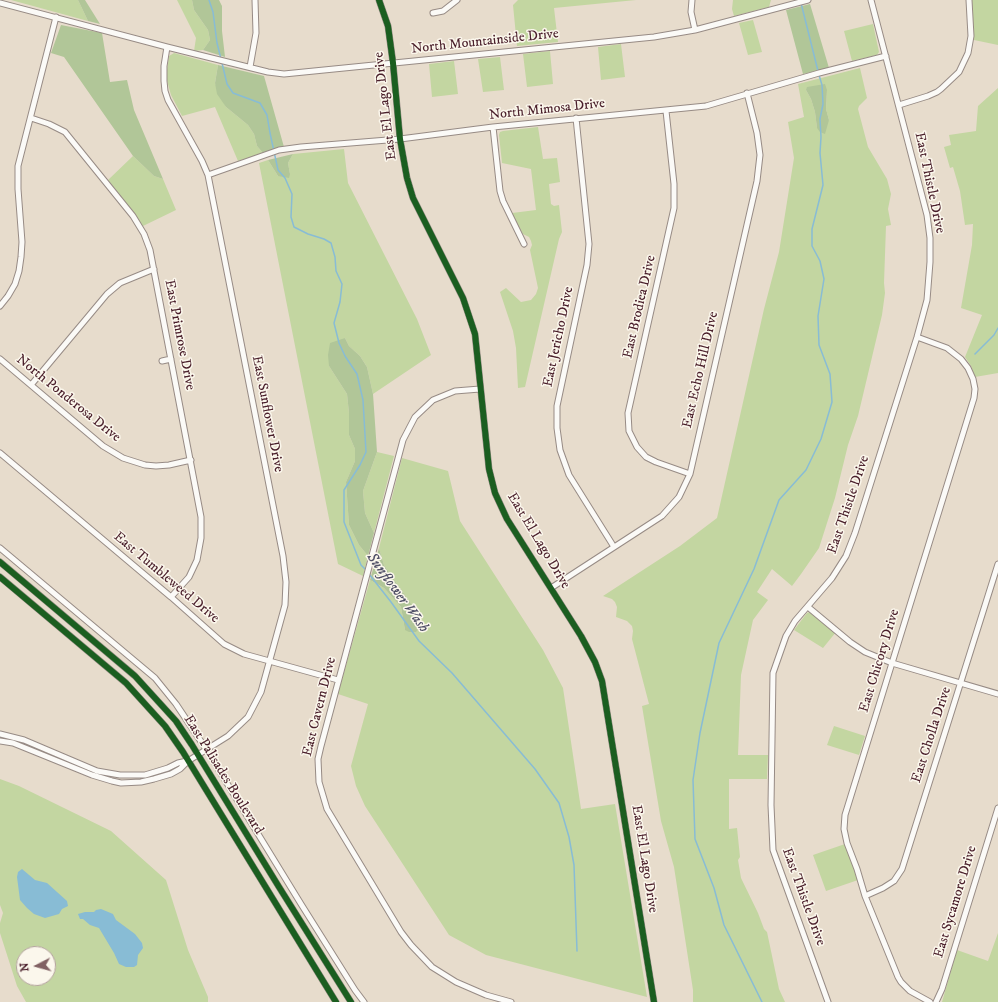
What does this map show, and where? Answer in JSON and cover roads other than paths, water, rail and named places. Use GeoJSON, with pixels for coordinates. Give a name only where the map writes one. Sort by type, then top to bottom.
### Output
{"type":"FeatureCollection","features":[{"type":"Feature","properties":{"kind":"street"},"geometry":{"type":"LineString","coordinates":[[250,67],[256,29],[255,0]]}},
{"type":"Feature","properties":{"kind":"street","name":"East El Lago Drive"},"geometry":{"type":"LineString","coordinates":[[378,0],[388,26],[400,138],[407,178],[413,198],[464,298],[475,334],[489,469],[495,493],[508,520],[589,649],[602,681],[654,1002]]}},
{"type":"Feature","properties":{"kind":"street"},"geometry":{"type":"LineString","coordinates":[[433,13],[443,11],[457,0]]}},
{"type":"Feature","properties":{"kind":"street"},"geometry":{"type":"LineString","coordinates":[[692,0],[691,12],[695,30]]}},
{"type":"Feature","properties":{"kind":"street","name":"North Mountainside Drive"},"geometry":{"type":"LineString","coordinates":[[0,3],[167,47],[268,72],[284,74],[654,37],[695,30],[808,0]]}},
{"type":"Feature","properties":{"kind":"street","name":"East Thistle Drive"},"geometry":{"type":"LineString","coordinates":[[828,1002],[773,850],[771,836],[773,673],[786,636],[795,621],[832,578],[846,556],[855,533],[917,337],[927,300],[930,262],[930,238],[927,215],[871,0]]}},
{"type":"Feature","properties":{"kind":"street"},"geometry":{"type":"LineString","coordinates":[[899,105],[937,92],[959,72],[968,53],[972,36],[969,0]]}},
{"type":"Feature","properties":{"kind":"street"},"geometry":{"type":"LineString","coordinates":[[0,306],[15,284],[22,257],[18,166],[56,17]]}},
{"type":"Feature","properties":{"kind":"street","name":"East Sunflower Drive"},"geometry":{"type":"LineString","coordinates":[[167,47],[164,66],[164,81],[168,100],[202,161],[208,175],[280,541],[286,582],[285,605],[261,692],[248,717],[228,736],[188,761]]}},
{"type":"Feature","properties":{"kind":"street","name":"North Mimosa Drive"},"geometry":{"type":"LineString","coordinates":[[208,175],[279,150],[576,118],[666,111],[706,106],[747,93],[886,56]]}},
{"type":"Feature","properties":{"kind":"street","name":"East Echo Hill Drive"},"geometry":{"type":"LineString","coordinates":[[551,588],[662,516],[679,496],[690,474],[757,181],[760,155],[757,133],[747,93]]}},
{"type":"Feature","properties":{"kind":"street","name":"East Brodiea Drive"},"geometry":{"type":"LineString","coordinates":[[666,111],[674,184],[674,208],[628,414],[628,425],[629,431],[637,447],[646,456],[656,462],[690,474]]}},
{"type":"Feature","properties":{"kind":"street","name":"East Primrose Drive"},"geometry":{"type":"LineString","coordinates":[[31,118],[49,124],[65,132],[133,216],[144,234],[150,250],[201,517],[201,538],[197,560],[189,577],[171,597]]}},
{"type":"Feature","properties":{"kind":"street","name":"East Jericho Drive"},"geometry":{"type":"LineString","coordinates":[[576,118],[589,244],[587,265],[556,406],[557,428],[560,450],[569,475],[614,547]]}},
{"type":"Feature","properties":{"kind":"street"},"geometry":{"type":"LineString","coordinates":[[493,127],[500,191],[503,201],[524,244]]}},
{"type":"Feature","properties":{"kind":"street"},"geometry":{"type":"LineString","coordinates":[[31,385],[107,294],[120,283],[154,269]]}},
{"type":"Feature","properties":{"kind":"street","name":"East Chicory Drive"},"geometry":{"type":"LineString","coordinates":[[917,337],[946,348],[961,359],[968,368],[973,379],[974,393],[845,815],[844,829],[847,843],[865,896],[898,977],[910,991],[930,1002]]}},
{"type":"Feature","properties":{"kind":"street","name":"North Ponderosa Drive"},"geometry":{"type":"LineString","coordinates":[[0,359],[103,446],[123,458],[145,465],[156,466],[169,465],[191,460]]}},
{"type":"Feature","properties":{"kind":"street"},"geometry":{"type":"LineString","coordinates":[[162,361],[170,359]]}},
{"type":"Feature","properties":{"kind":"street","name":"East Cavern Drive"},"geometry":{"type":"LineString","coordinates":[[480,389],[455,391],[433,400],[416,417],[403,440],[318,759],[318,782],[327,809],[401,932],[411,946],[432,967],[456,982],[486,995],[511,1002]]}},
{"type":"Feature","properties":{"kind":"street","name":"East Tumbleweed Drive"},"geometry":{"type":"LineString","coordinates":[[0,454],[171,597],[224,644],[244,654],[269,662],[338,680]]}},
{"type":"Feature","properties":{"kind":"street"},"geometry":{"type":"LineString","coordinates":[[0,548],[155,678],[176,704],[206,749],[305,911],[364,1002]]}},
{"type":"Feature","properties":{"kind":"street","name":"East Palisades Boulevard"},"geometry":{"type":"LineString","coordinates":[[0,562],[135,676],[176,722],[351,1002]]}},
{"type":"Feature","properties":{"kind":"street","name":"East Cholla Drive"},"geometry":{"type":"LineString","coordinates":[[865,896],[894,881],[902,869],[998,564]]}},
{"type":"Feature","properties":{"kind":"street","name":"East Palisades Boulevard"},"geometry":{"type":"LineString","coordinates":[[0,577],[126,683],[165,726],[336,1002]]}},
{"type":"Feature","properties":{"kind":"street"},"geometry":{"type":"LineString","coordinates":[[808,607],[850,642],[865,652],[892,663],[998,694]]}},
{"type":"Feature","properties":{"kind":"street"},"geometry":{"type":"LineString","coordinates":[[0,734],[13,736],[97,771],[120,775],[145,775],[188,761]]}},
{"type":"Feature","properties":{"kind":"street"},"geometry":{"type":"LineString","coordinates":[[0,741],[13,743],[102,779],[122,782],[141,782],[154,779],[180,769],[188,761]]}},
{"type":"Feature","properties":{"kind":"street"},"geometry":{"type":"LineString","coordinates":[[40,754],[42,748]]}},
{"type":"Feature","properties":{"kind":"street"},"geometry":{"type":"LineString","coordinates":[[102,779],[104,772]]}},
{"type":"Feature","properties":{"kind":"street","name":"East Sycamore Drive"},"geometry":{"type":"LineString","coordinates":[[936,1002],[942,989],[998,808]]}},
{"type":"Feature","properties":{"kind":"water"},"geometry":{"type":"Polygon","coordinates":[[[22,869],[35,880],[47,883],[67,901],[68,906],[62,909],[59,914],[45,918],[34,914],[20,900],[17,877],[18,872],[22,869]]]}},
{"type":"Feature","properties":{"kind":"water"},"geometry":{"type":"Polygon","coordinates":[[[101,909],[113,914],[116,920],[135,934],[142,943],[143,948],[138,955],[137,965],[134,967],[126,967],[119,964],[99,928],[90,925],[83,919],[80,919],[78,914],[94,912],[101,909]]]}},
{"type":"Feature","properties":{"kind":"waterway","name":"Sunflower Wash"},"geometry":{"type":"LineString","coordinates":[[209,0],[213,12],[217,43],[221,59]]}},
{"type":"Feature","properties":{"kind":"waterway"},"geometry":{"type":"LineString","coordinates":[[801,3],[818,71]]}},
{"type":"Feature","properties":{"kind":"waterway","name":"Sunflower Wash"},"geometry":{"type":"LineString","coordinates":[[222,63],[227,84],[233,93],[260,103],[267,115],[278,170],[285,178],[292,194],[291,217],[294,227],[331,243],[335,257],[336,271],[342,284],[340,302],[334,323],[339,343],[345,356],[357,374],[363,400],[366,452],[360,465],[344,490],[344,522],[361,565],[367,571]]}},
{"type":"Feature","properties":{"kind":"waterway"},"geometry":{"type":"LineString","coordinates":[[762,1002],[724,925],[714,888],[695,839],[693,780],[700,733],[719,643],[754,569],[779,500],[806,470],[821,439],[832,402],[830,374],[819,345],[818,316],[824,279],[820,261],[812,246],[812,229],[823,185],[820,153],[820,119],[823,104],[822,85],[819,75]]}},
{"type":"Feature","properties":{"kind":"waterway"},"geometry":{"type":"LineString","coordinates":[[975,354],[994,335],[998,328]]}},
{"type":"Feature","properties":{"kind":"waterway","name":"Sunflower Wash"},"geometry":{"type":"LineString","coordinates":[[369,574],[419,641],[452,673],[535,769],[559,803],[569,837],[574,865],[577,951]]}}]}
